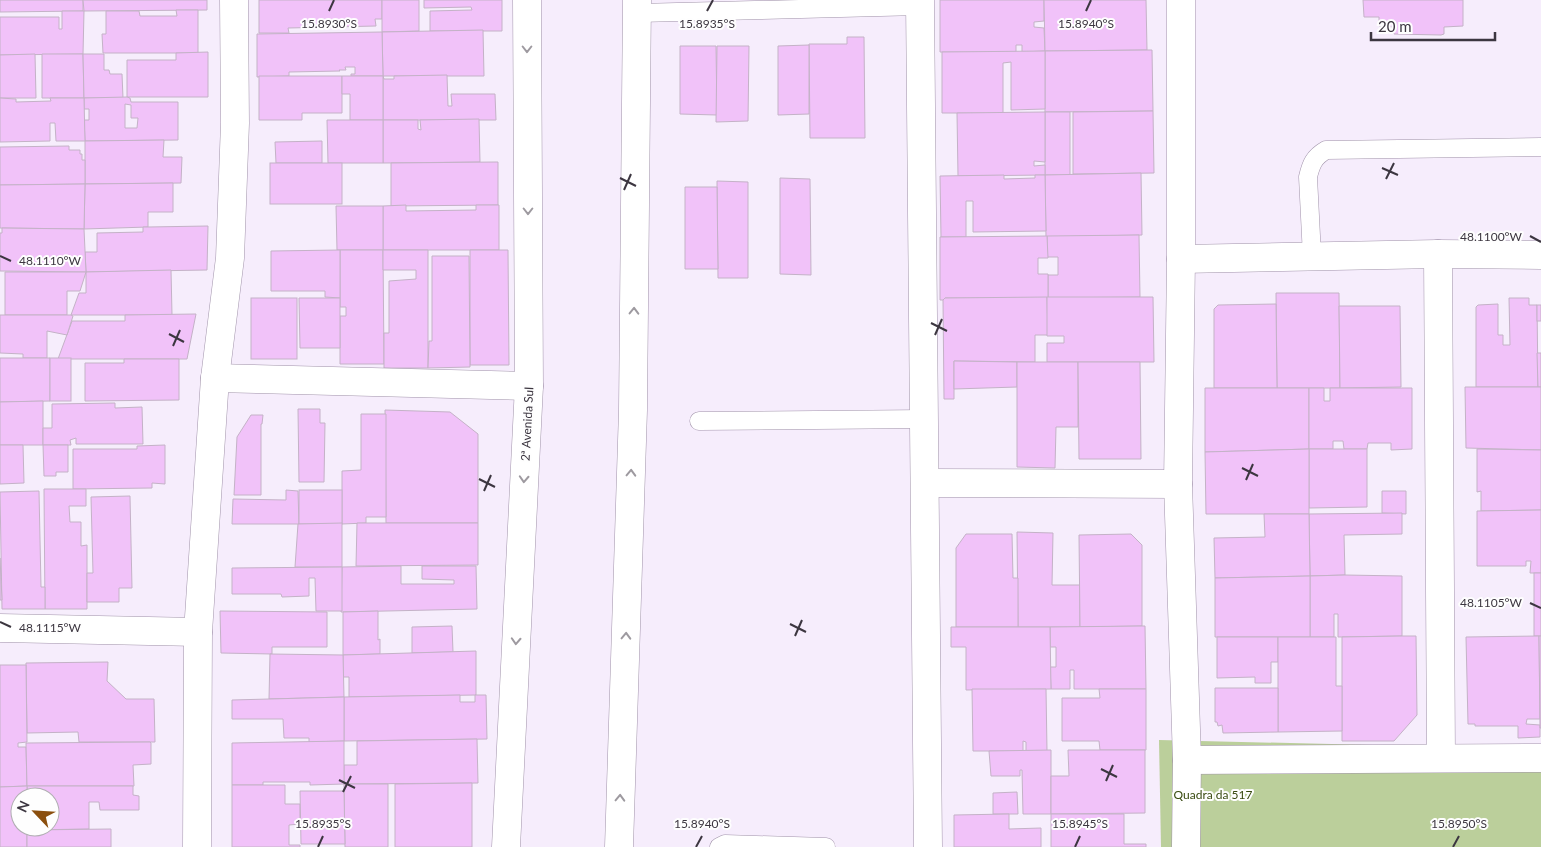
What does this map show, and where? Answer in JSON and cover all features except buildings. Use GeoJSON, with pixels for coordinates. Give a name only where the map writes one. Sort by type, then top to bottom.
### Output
{"type":"FeatureCollection","features":[{"type":"Feature","properties":{"kind":"street"},"geometry":{"type":"LineString","coordinates":[[197,847],[198,632],[215,378],[230,258],[234,123],[234,0]]}},
{"type":"Feature","properties":{"kind":"street","name":"2ᵃ Avenida Sul"},"geometry":{"type":"LineString","coordinates":[[506,847],[529,386],[527,0]]}},
{"type":"Feature","properties":{"kind":"street"},"geometry":{"type":"LineString","coordinates":[[1181,0],[1181,259],[1178,484],[1186,760],[1186,847]]}},
{"type":"Feature","properties":{"kind":"street"},"geometry":{"type":"LineString","coordinates":[[920,3],[928,847]]}},
{"type":"Feature","properties":{"kind":"street"},"geometry":{"type":"LineString","coordinates":[[619,847],[633,410],[638,7]]}},
{"type":"Feature","properties":{"kind":"street"},"geometry":{"type":"LineString","coordinates":[[1181,259],[1438,254],[1541,255]]}},
{"type":"Feature","properties":{"kind":"street"},"geometry":{"type":"LineString","coordinates":[[1438,254],[1441,758]]}},
{"type":"Feature","properties":{"kind":"street"},"geometry":{"type":"LineString","coordinates":[[215,378],[529,386]]}},
{"type":"Feature","properties":{"kind":"street"},"geometry":{"type":"LineString","coordinates":[[925,483],[1178,484]]}},
{"type":"Feature","properties":{"kind":"street"},"geometry":{"type":"LineString","coordinates":[[0,628],[198,632]]}},
{"type":"Feature","properties":{"kind":"street"},"geometry":{"type":"LineString","coordinates":[[1186,760],[1541,758]]}},
{"type":"Feature","properties":{"kind":"lane"},"geometry":{"type":"LineString","coordinates":[[638,7],[920,3]]}},
{"type":"Feature","properties":{"kind":"lane"},"geometry":{"type":"LineString","coordinates":[[1312,256],[1308,177],[1311,165],[1317,156],[1326,150],[1541,147]]}},
{"type":"Feature","properties":{"kind":"lane"},"geometry":{"type":"LineString","coordinates":[[699,421],[925,419]]}},
{"type":"Feature","properties":{"kind":"lane"},"geometry":{"type":"LineString","coordinates":[[718,847],[725,844],[826,847]]}},
{"type":"Feature","properties":{"kind":"green space","name":"Quadra da 517"},"geometry":{"type":"Polygon","coordinates":[[[1159,740],[1541,749],[1541,847],[1161,847],[1159,740]]]}}]}
